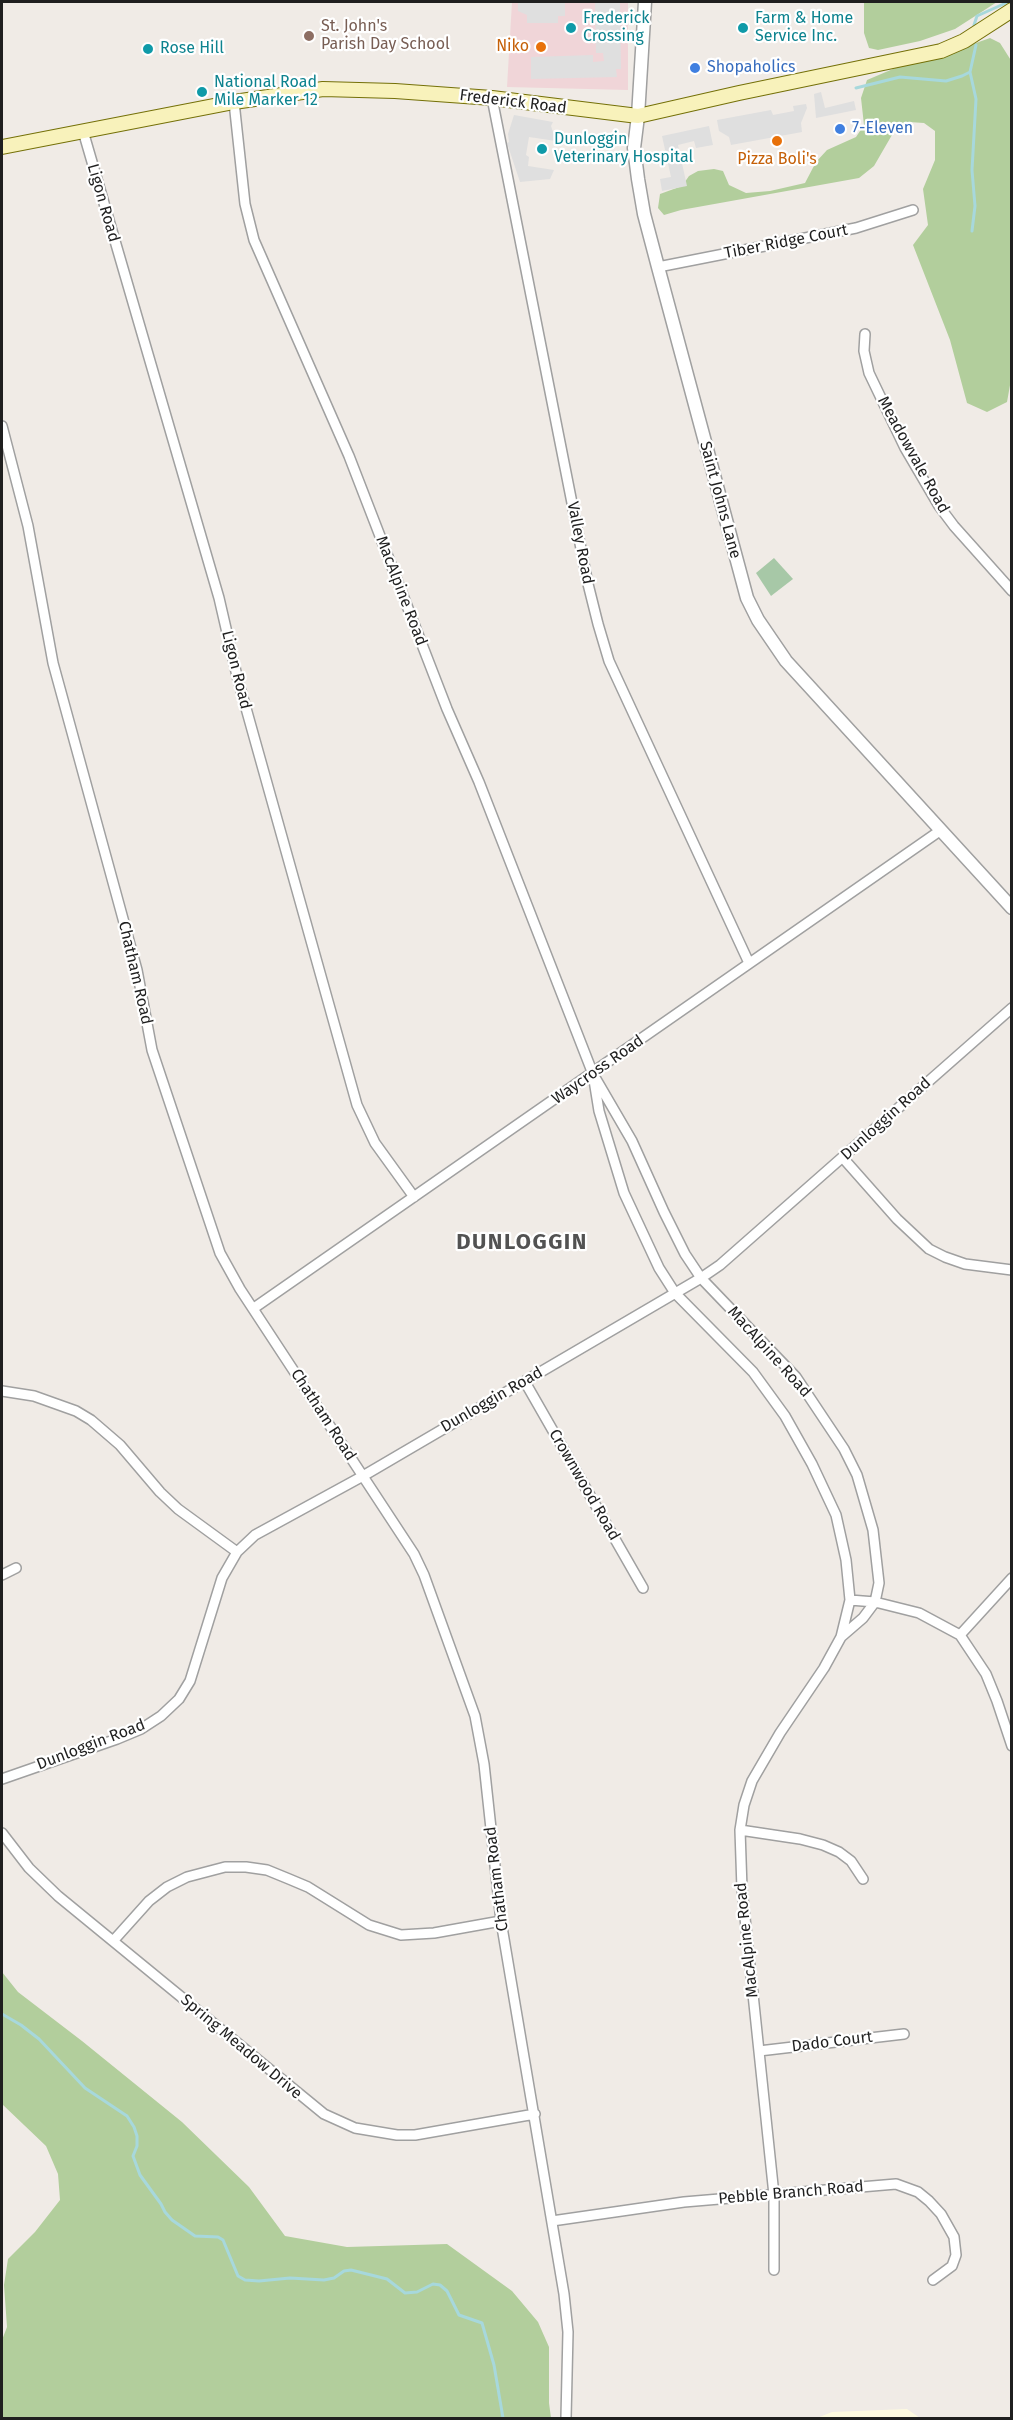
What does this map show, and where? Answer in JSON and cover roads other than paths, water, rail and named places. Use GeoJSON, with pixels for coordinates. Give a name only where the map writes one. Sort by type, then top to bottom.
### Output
{"type":"FeatureCollection","features":[{"type":"Feature","properties":{"kind":"main road","name":"Frederick Road"},"geometry":{"type":"LineString","coordinates":[[3,143],[82,131],[234,102],[323,89],[384,90],[492,98],[638,116],[941,51],[964,41],[1011,10]]}},
{"type":"Feature","properties":{"kind":"street","name":"Saint Johns Lane"},"geometry":{"type":"LineString","coordinates":[[645,2],[634,148],[636,173],[657,267],[738,571],[758,620],[786,661],[1011,908]]}},
{"type":"Feature","properties":{"kind":"street","name":"Valley Road"},"geometry":{"type":"LineString","coordinates":[[492,98],[598,627],[609,661],[749,963]]}},
{"type":"Feature","properties":{"kind":"street","name":"MacAlpine Road"},"geometry":{"type":"LineString","coordinates":[[234,102],[245,204],[254,240],[349,456],[593,1074],[632,1141],[685,1254],[701,1278],[792,1372],[810,1394],[844,1449],[857,1475],[873,1530],[879,1582],[875,1602],[863,1618],[841,1637]]}},
{"type":"Feature","properties":{"kind":"street","name":"Ligon Road"},"geometry":{"type":"LineString","coordinates":[[82,131],[219,598],[237,676],[357,1105],[375,1143],[414,1197]]}},
{"type":"Feature","properties":{"kind":"street","name":"Tiber Ridge Court"},"geometry":{"type":"LineString","coordinates":[[657,267],[856,228],[913,210]]}},
{"type":"Feature","properties":{"kind":"street","name":"Meadowvale Road"},"geometry":{"type":"LineString","coordinates":[[865,334],[864,351],[869,373],[926,484],[954,526],[1011,591]]}},
{"type":"Feature","properties":{"kind":"street","name":"Chatham Road"},"geometry":{"type":"LineString","coordinates":[[2,426],[4,442],[28,526],[53,663],[137,970],[153,1053],[220,1253],[240,1289],[414,1554],[424,1575],[475,1716],[484,1764],[501,1920],[535,2114],[568,2332],[566,2418]]}},
{"type":"Feature","properties":{"kind":"street","name":"Waycross Road"},"geometry":{"type":"LineString","coordinates":[[254,1308],[941,830]]}},
{"type":"Feature","properties":{"kind":"street","name":"Dunloggin Road"},"geometry":{"type":"LineString","coordinates":[[2,1779],[117,1739],[141,1729],[165,1712],[179,1699],[190,1682],[222,1578],[237,1552],[266,1528],[315,1504],[720,1265],[1011,1008]]}},
{"type":"Feature","properties":{"kind":"street","name":"MacAlpine Road"},"geometry":{"type":"LineString","coordinates":[[593,1074],[599,1111],[624,1193],[650,1251],[675,1293],[766,1388],[812,1464],[836,1515],[842,1536],[850,1600],[841,1637],[824,1668],[780,1733],[752,1781],[744,1805],[740,1830],[741,1878],[774,2195],[774,2270]]}},
{"type":"Feature","properties":{"kind":"street"},"geometry":{"type":"LineString","coordinates":[[843,1158],[897,1219],[929,1249],[965,1264],[1011,1270]]}},
{"type":"Feature","properties":{"kind":"street","name":"Crownwood Road"},"geometry":{"type":"LineString","coordinates":[[525,1382],[643,1588]]}},
{"type":"Feature","properties":{"kind":"street"},"geometry":{"type":"LineString","coordinates":[[2,1390],[43,1399],[76,1411],[91,1420],[120,1445],[160,1492],[178,1509],[237,1552]]}},
{"type":"Feature","properties":{"kind":"street"},"geometry":{"type":"LineString","coordinates":[[2,1575],[16,1568]]}},
{"type":"Feature","properties":{"kind":"street"},"geometry":{"type":"LineString","coordinates":[[960,1635],[1011,1578]]}},
{"type":"Feature","properties":{"kind":"street"},"geometry":{"type":"LineString","coordinates":[[850,1600],[875,1602],[919,1613],[960,1635],[986,1674],[1011,1746]]}},
{"type":"Feature","properties":{"kind":"street"},"geometry":{"type":"LineString","coordinates":[[740,1830],[800,1839],[823,1845],[839,1852],[851,1861],[863,1879]]}},
{"type":"Feature","properties":{"kind":"street","name":"Spring Meadow Drive"},"geometry":{"type":"LineString","coordinates":[[2,1833],[11,1848],[45,1884],[307,2103],[340,2122],[375,2133],[415,2135],[535,2114]]}},
{"type":"Feature","properties":{"kind":"street"},"geometry":{"type":"LineString","coordinates":[[114,1940],[149,1901],[167,1887],[187,1877],[225,1867],[267,1870],[308,1887],[369,1925],[393,1933],[418,1935],[501,1920]]}},
{"type":"Feature","properties":{"kind":"street","name":"Dado Court"},"geometry":{"type":"LineString","coordinates":[[759,2051],[904,2034]]}},
{"type":"Feature","properties":{"kind":"street","name":"Pebble Branch Road"},"geometry":{"type":"LineString","coordinates":[[552,2221],[674,2204],[896,2184],[918,2192],[941,2214],[956,2246],[952,2266],[933,2280]]}},
{"type":"Feature","properties":{"kind":"waterway"},"geometry":{"type":"LineString","coordinates":[[974,25],[977,16],[1008,2]]}},
{"type":"Feature","properties":{"kind":"waterway"},"geometry":{"type":"LineString","coordinates":[[856,88],[900,77],[946,81],[962,76],[970,72],[976,45]]}},
{"type":"Feature","properties":{"kind":"waterway"},"geometry":{"type":"LineString","coordinates":[[970,72],[976,99],[972,170],[975,206],[972,231]]}},
{"type":"Feature","properties":{"kind":"waterway"},"geometry":{"type":"LineString","coordinates":[[2,2014],[39,2039],[85,2088],[127,2116],[137,2136],[137,2146],[133,2156],[140,2175],[165,2212],[172,2220],[195,2236],[218,2237],[223,2240],[238,2276],[245,2280],[259,2281],[290,2278],[324,2280],[351,2270],[387,2279],[405,2293],[417,2292],[433,2284],[440,2285],[447,2291],[459,2315],[482,2323],[494,2365],[503,2418]]}},
{"type":"Feature","properties":{"kind":"place","name":"Frederick Crossing"},"geometry":{"type":"Point","coordinates":[571,28]}},
{"type":"Feature","properties":{"kind":"place","name":"Farm & Home Service Inc."},"geometry":{"type":"Point","coordinates":[743,28]}},
{"type":"Feature","properties":{"kind":"place","name":"St. John's Parish Day School"},"geometry":{"type":"Point","coordinates":[309,36]}},
{"type":"Feature","properties":{"kind":"place","name":"Niko"},"geometry":{"type":"Point","coordinates":[541,47]}},
{"type":"Feature","properties":{"kind":"place","name":"Rose Hill"},"geometry":{"type":"Point","coordinates":[148,49]}},
{"type":"Feature","properties":{"kind":"place","name":"Shopaholics"},"geometry":{"type":"Point","coordinates":[695,68]}},
{"type":"Feature","properties":{"kind":"place","name":"National Road Mile Marker 12"},"geometry":{"type":"Point","coordinates":[202,92]}},
{"type":"Feature","properties":{"kind":"place","name":"7-Eleven"},"geometry":{"type":"Point","coordinates":[840,129]}},
{"type":"Feature","properties":{"kind":"place","name":"Pizza Boli's"},"geometry":{"type":"Point","coordinates":[777,141]}},
{"type":"Feature","properties":{"kind":"place","name":"Dunloggin Veterinary Hospital"},"geometry":{"type":"Point","coordinates":[542,149]}},
{"type":"Feature","properties":{"kind":"district","name":"DUNLOGGIN"},"geometry":{"type":"Point","coordinates":[522,1243]}}]}
